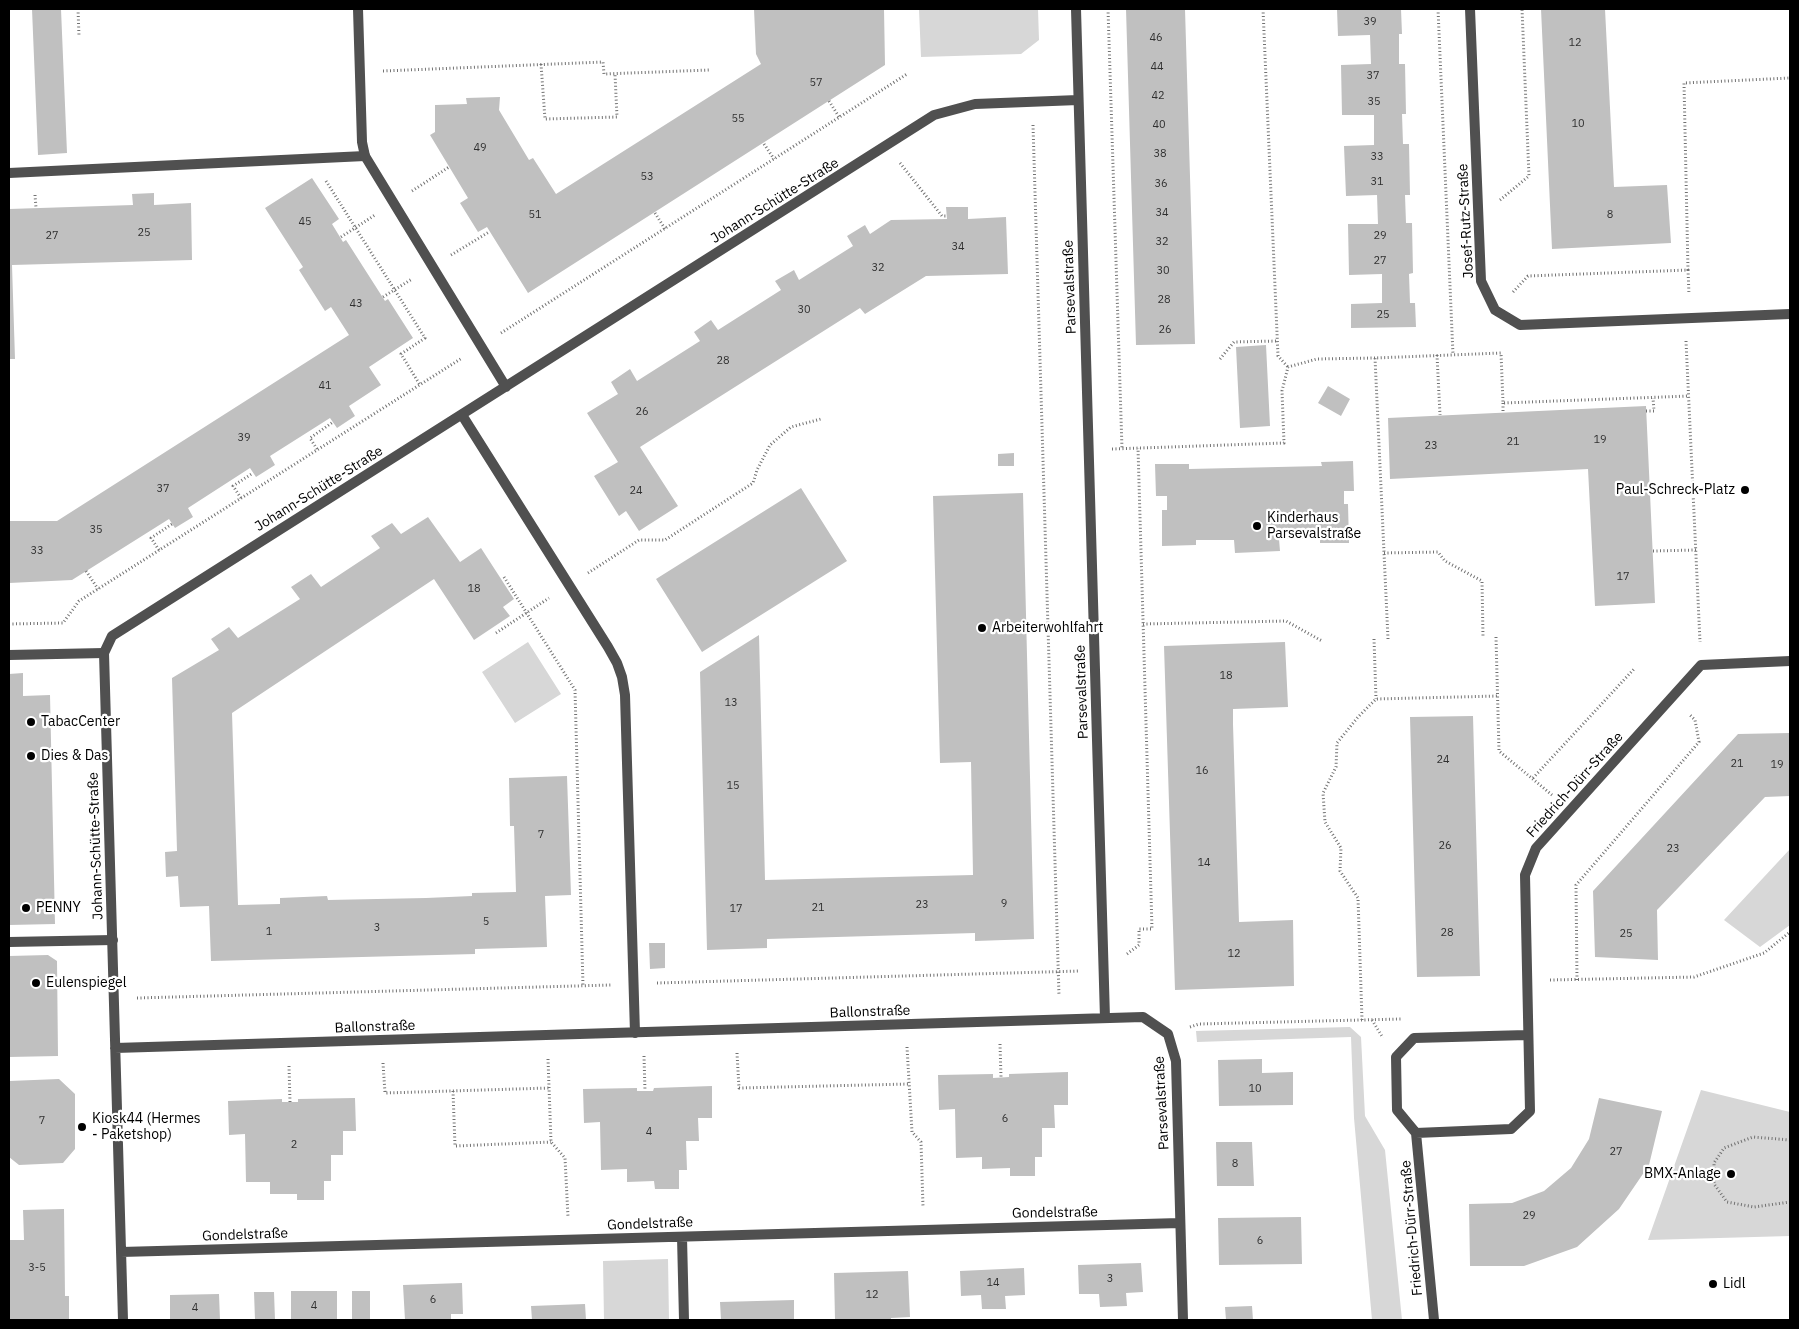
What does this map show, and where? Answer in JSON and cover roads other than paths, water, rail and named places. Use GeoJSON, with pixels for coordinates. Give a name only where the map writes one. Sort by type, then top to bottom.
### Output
{"type":"FeatureCollection","features":[{"type":"Feature","properties":{"kind":"street"},"geometry":{"type":"LineString","coordinates":[[358,9],[362,142],[365,156],[506,387]]}},
{"type":"Feature","properties":{"kind":"street","name":"Parsevalstraße"},"geometry":{"type":"LineString","coordinates":[[1076,9],[1105,1018],[1143,1017],[1168,1034],[1176,1061],[1183,1320]]}},
{"type":"Feature","properties":{"kind":"street","name":"Josef-Rutz-Straße"},"geometry":{"type":"LineString","coordinates":[[1470,9],[1481,281],[1495,310],[1520,325],[1790,314]]}},
{"type":"Feature","properties":{"kind":"street","name":"Johann-Schütte-Straße"},"geometry":{"type":"LineString","coordinates":[[123,1320],[104,654],[112,636],[934,115],[975,104],[1078,100]]}},
{"type":"Feature","properties":{"kind":"street"},"geometry":{"type":"LineString","coordinates":[[9,173],[365,156]]}},
{"type":"Feature","properties":{"kind":"street"},"geometry":{"type":"LineString","coordinates":[[462,415],[586,612],[617,663],[622,677],[625,694],[640,1032]]}},
{"type":"Feature","properties":{"kind":"street"},"geometry":{"type":"LineString","coordinates":[[9,655],[104,654]]}},
{"type":"Feature","properties":{"kind":"street","name":"Friedrich-Dürr-Straße"},"geometry":{"type":"LineString","coordinates":[[1434,1320],[1416,1133],[1511,1129],[1530,1111],[1525,875],[1536,848],[1702,665],[1790,661]]}},
{"type":"Feature","properties":{"kind":"street"},"geometry":{"type":"LineString","coordinates":[[9,942],[113,940]]}},
{"type":"Feature","properties":{"kind":"street","name":"Ballonstraße"},"geometry":{"type":"LineString","coordinates":[[116,1048],[1105,1018]]}},
{"type":"Feature","properties":{"kind":"street"},"geometry":{"type":"LineString","coordinates":[[1416,1133],[1397,1110],[1396,1057],[1414,1038],[1527,1035]]}},
{"type":"Feature","properties":{"kind":"street","name":"Gondelstraße"},"geometry":{"type":"LineString","coordinates":[[121,1252],[1180,1223]]}},
{"type":"Feature","properties":{"kind":"street"},"geometry":{"type":"LineString","coordinates":[[682,1237],[684,1320]]}},
{"type":"Feature","properties":{"kind":"place","name":"Paul-Schreck-Platz"},"geometry":{"type":"Point","coordinates":[1745,490]}},
{"type":"Feature","properties":{"kind":"place","name":"Kinderhaus Parsevalstraße"},"geometry":{"type":"Point","coordinates":[1257,526]}},
{"type":"Feature","properties":{"kind":"place","name":"Arbeiterwohlfahrt"},"geometry":{"type":"Point","coordinates":[982,628]}},
{"type":"Feature","properties":{"kind":"place","name":"TabacCenter"},"geometry":{"type":"Point","coordinates":[31,722]}},
{"type":"Feature","properties":{"kind":"place","name":"Dies & Das"},"geometry":{"type":"Point","coordinates":[31,756]}},
{"type":"Feature","properties":{"kind":"place","name":"PENNY"},"geometry":{"type":"Point","coordinates":[26,908]}},
{"type":"Feature","properties":{"kind":"place","name":"Eulenspiegel"},"geometry":{"type":"Point","coordinates":[36,983]}},
{"type":"Feature","properties":{"kind":"place","name":"Kiosk44 (Hermes - Paketshop)"},"geometry":{"type":"Point","coordinates":[82,1127]}},
{"type":"Feature","properties":{"kind":"place","name":"BMX-Anlage"},"geometry":{"type":"Point","coordinates":[1731,1174]}},
{"type":"Feature","properties":{"kind":"place","name":"Lidl"},"geometry":{"type":"Point","coordinates":[1713,1284]}}]}
